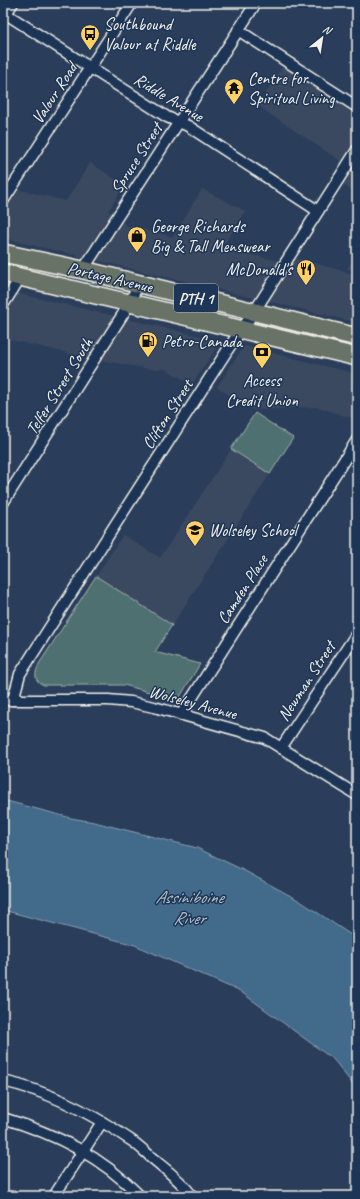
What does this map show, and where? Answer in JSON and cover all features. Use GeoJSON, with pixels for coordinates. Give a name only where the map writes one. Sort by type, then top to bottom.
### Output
{"type":"FeatureCollection","features":[{"type":"Feature","properties":{"kind":"highway","name":"Portage Avenue"},"geometry":{"type":"LineString","coordinates":[[3,253],[83,270],[357,337]]}},
{"type":"Feature","properties":{"kind":"highway","name":"Portage Avenue"},"geometry":{"type":"LineString","coordinates":[[3,273],[357,357]]}},
{"type":"Feature","properties":{"kind":"street"},"geometry":{"type":"LineString","coordinates":[[4,14],[12,3]]}},
{"type":"Feature","properties":{"kind":"street","name":"Valour Road"},"geometry":{"type":"LineString","coordinates":[[3,201],[132,3]]}},
{"type":"Feature","properties":{"kind":"street","name":"Spruce Street"},"geometry":{"type":"LineString","coordinates":[[83,270],[256,3]]}},
{"type":"Feature","properties":{"kind":"street","name":"Riddle Avenue"},"geometry":{"type":"LineString","coordinates":[[4,14],[167,117],[188,126],[318,212]]}},
{"type":"Feature","properties":{"kind":"street"},"geometry":{"type":"LineString","coordinates":[[238,30],[357,106]]}},
{"type":"Feature","properties":{"kind":"street","name":"Clifton Street"},"geometry":{"type":"LineString","coordinates":[[8,700],[20,674],[357,150]]}},
{"type":"Feature","properties":{"kind":"street"},"geometry":{"type":"LineString","coordinates":[[3,305],[20,278]]}},
{"type":"Feature","properties":{"kind":"street","name":"Telfer Street South"},"geometry":{"type":"LineString","coordinates":[[3,503],[130,303],[138,284]]}},
{"type":"Feature","properties":{"kind":"street","name":"Camden Place"},"geometry":{"type":"LineString","coordinates":[[181,715],[357,440]]}},
{"type":"Feature","properties":{"kind":"street","name":"Newman Street"},"geometry":{"type":"LineString","coordinates":[[281,748],[357,633]]}},
{"type":"Feature","properties":{"kind":"street","name":"Wolseley Avenue"},"geometry":{"type":"LineString","coordinates":[[8,700],[93,700],[121,701],[143,704],[265,738],[357,795]]}},
{"type":"Feature","properties":{"kind":"street"},"geometry":{"type":"LineString","coordinates":[[3,1081],[45,1094],[102,1122],[131,1140],[167,1170],[192,1196]]}},
{"type":"Feature","properties":{"kind":"street"},"geometry":{"type":"LineString","coordinates":[[3,1118],[50,1134],[83,1151],[127,1182],[140,1196]]}},
{"type":"Feature","properties":{"kind":"street"},"geometry":{"type":"LineString","coordinates":[[54,1196],[102,1122]]}},
{"type":"Feature","properties":{"kind":"shaded area"},"geometry":{"type":"Polygon","coordinates":[[[284,64],[357,112],[357,194],[333,178],[342,162],[258,106],[284,64]]]}},
{"type":"Feature","properties":{"kind":"shaded area"},"geometry":{"type":"Polygon","coordinates":[[[90,163],[125,185],[108,211],[126,225],[173,237],[202,189],[245,211],[222,248],[274,260],[300,259],[357,275],[357,319],[355,322],[3,238],[3,186],[66,201],[90,163]]]}},
{"type":"Feature","properties":{"kind":"shaded area"},"geometry":{"type":"Polygon","coordinates":[[[357,253],[357,271],[347,269],[357,253]]]}},
{"type":"Feature","properties":{"kind":"shaded area"},"geometry":{"type":"Polygon","coordinates":[[[3,290],[221,341],[192,384],[165,369],[150,369],[94,359],[3,338],[3,290]]]}},
{"type":"Feature","properties":{"kind":"shaded area"},"geometry":{"type":"Polygon","coordinates":[[[244,346],[357,374],[357,420],[318,407],[253,410],[217,387],[244,346]]]}},
{"type":"Feature","properties":{"kind":"shaded area","name":"Wolseley School"},"geometry":{"type":"Polygon","coordinates":[[[255,413],[293,438],[155,652],[200,664],[178,700],[124,685],[44,685],[37,681],[35,672],[39,664],[123,535],[160,558],[255,413]]]}},
{"type":"Feature","properties":{"kind":"green space"},"geometry":{"type":"Polygon","coordinates":[[[255,413],[293,438],[270,474],[231,449],[255,413]]]}},
{"type":"Feature","properties":{"kind":"green space"},"geometry":{"type":"Polygon","coordinates":[[[96,576],[172,625],[155,652],[200,664],[178,700],[124,685],[44,685],[38,681],[36,674],[39,664],[96,576]]]}},
{"type":"Feature","properties":{"kind":"water","name":"Assiniboine River"},"geometry":{"type":"Polygon","coordinates":[[[3,800],[197,848],[245,871],[300,901],[357,939],[357,1090],[334,1060],[241,992],[135,945],[3,910],[3,800]]]}},
{"type":"Feature","properties":{"kind":"place","name":"Southbound Valour at Riddle"},"geometry":{"type":"Point","coordinates":[90,51]}},
{"type":"Feature","properties":{"kind":"place","name":"Centre for Spiritual Living"},"geometry":{"type":"Point","coordinates":[234,105]}},
{"type":"Feature","properties":{"kind":"place","name":"George Richards Big & Tall Menswear"},"geometry":{"type":"Point","coordinates":[137,253]}},
{"type":"Feature","properties":{"kind":"place","name":"McDonald's"},"geometry":{"type":"Point","coordinates":[306,286]}},
{"type":"Feature","properties":{"kind":"place","name":"Petro-Canada"},"geometry":{"type":"Point","coordinates":[148,358]}},
{"type":"Feature","properties":{"kind":"place","name":"Access Credit Union"},"geometry":{"type":"Point","coordinates":[262,369]}},
{"type":"Feature","properties":{"kind":"place","name":"Wolseley School"},"geometry":{"type":"Point","coordinates":[195,547]}}]}
